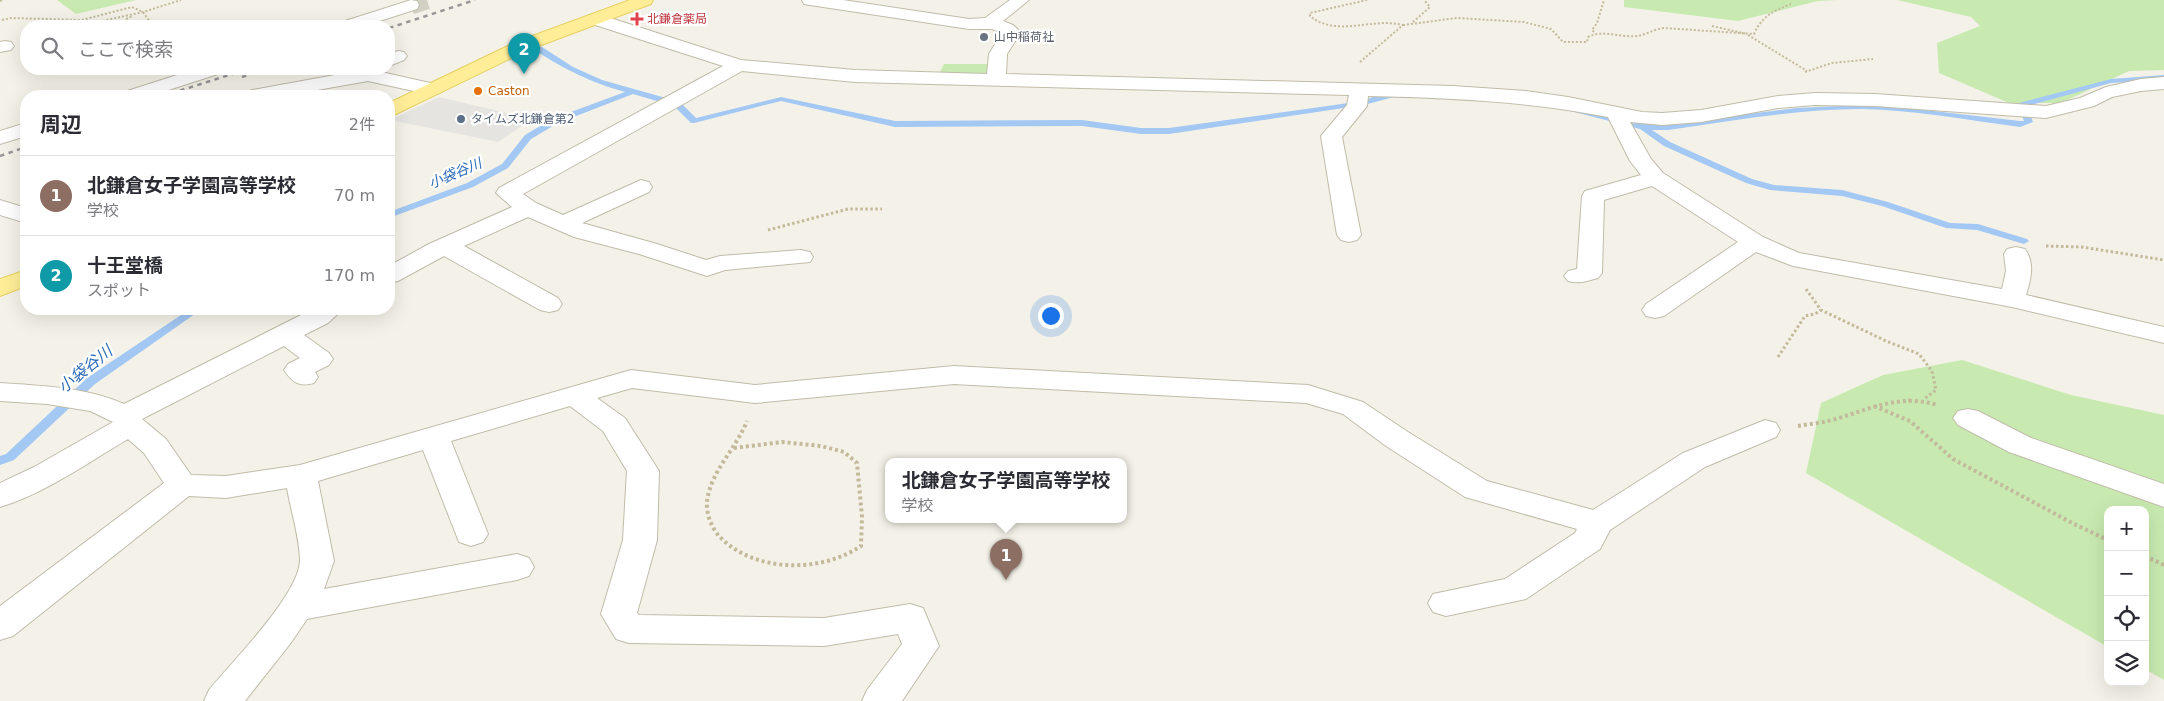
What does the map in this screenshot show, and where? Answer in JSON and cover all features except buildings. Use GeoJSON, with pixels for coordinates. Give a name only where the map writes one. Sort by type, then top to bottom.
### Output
{"type":"FeatureCollection","features":[{"type":"Feature","properties":{"kind":"main road"},"geometry":{"type":"LineString","coordinates":[[395,107],[522,46],[645,0]]}},
{"type":"Feature","properties":{"kind":"main road"},"geometry":{"type":"LineString","coordinates":[[0,288],[20,280]]}},
{"type":"Feature","properties":{"kind":"street"},"geometry":{"type":"LineString","coordinates":[[810,0],[969,24],[989,23],[1006,26],[1012,32],[1000,49],[994,64],[997,80]]}},
{"type":"Feature","properties":{"kind":"street"},"geometry":{"type":"LineString","coordinates":[[989,23],[1021,0]]}},
{"type":"Feature","properties":{"kind":"street"},"geometry":{"type":"LineString","coordinates":[[366,20],[411,5]]}},
{"type":"Feature","properties":{"kind":"street"},"geometry":{"type":"LineString","coordinates":[[595,19],[739,65],[855,76],[1320,90],[1453,92],[1568,102],[1616,114],[1642,118],[1687,118],[1778,102],[1830,99],[1884,100],[2046,112],[2087,102],[2106,93],[2141,85],[2164,83]]}},
{"type":"Feature","properties":{"kind":"street"},"geometry":{"type":"LineString","coordinates":[[739,65],[507,193],[528,208],[582,232],[648,249],[707,269],[720,263],[801,257]]}},
{"type":"Feature","properties":{"kind":"street"},"geometry":{"type":"LineString","coordinates":[[148,90],[194,75]]}},
{"type":"Feature","properties":{"kind":"street"},"geometry":{"type":"LineString","coordinates":[[283,90],[357,75]]}},
{"type":"Feature","properties":{"kind":"street"},"geometry":{"type":"LineString","coordinates":[[383,75],[432,89]]}},
{"type":"Feature","properties":{"kind":"street"},"geometry":{"type":"LineString","coordinates":[[1349,235],[1331,136],[1357,106],[1359,91]]}},
{"type":"Feature","properties":{"kind":"street"},"geometry":{"type":"LineString","coordinates":[[1616,114],[1641,162],[1655,178],[1754,242],[1793,260],[2012,299],[2164,336]]}},
{"type":"Feature","properties":{"kind":"street"},"geometry":{"type":"LineString","coordinates":[[0,138],[20,132]]}},
{"type":"Feature","properties":{"kind":"street"},"geometry":{"type":"LineString","coordinates":[[1577,276],[1589,273],[1593,196],[1655,178]]}},
{"type":"Feature","properties":{"kind":"street"},"geometry":{"type":"LineString","coordinates":[[564,223],[641,187]]}},
{"type":"Feature","properties":{"kind":"street"},"geometry":{"type":"LineString","coordinates":[[0,207],[20,214]]}},
{"type":"Feature","properties":{"kind":"street"},"geometry":{"type":"LineString","coordinates":[[395,273],[445,246],[528,208]]}},
{"type":"Feature","properties":{"kind":"street"},"geometry":{"type":"LineString","coordinates":[[1655,310],[1754,242]]}},
{"type":"Feature","properties":{"kind":"street"},"geometry":{"type":"LineString","coordinates":[[445,246],[549,304]]}},
{"type":"Feature","properties":{"kind":"street"},"geometry":{"type":"LineString","coordinates":[[2012,299],[2020,276],[2016,254]]}},
{"type":"Feature","properties":{"kind":"street"},"geometry":{"type":"LineString","coordinates":[[0,496],[45,474],[127,421],[322,315]]}},
{"type":"Feature","properties":{"kind":"street"},"geometry":{"type":"LineString","coordinates":[[285,334],[319,359],[298,370],[304,377]]}},
{"type":"Feature","properties":{"kind":"street"},"geometry":{"type":"LineString","coordinates":[[0,626],[182,485],[226,487],[301,475],[434,438],[631,379],[755,394],[954,375],[1308,394],[1353,408],[1398,440],[1476,489],[1597,523]]}},
{"type":"Feature","properties":{"kind":"street"},"geometry":{"type":"LineString","coordinates":[[0,392],[47,395],[97,403],[127,421],[155,446],[182,485]]}},
{"type":"Feature","properties":{"kind":"street"},"geometry":{"type":"LineString","coordinates":[[574,395],[614,425],[643,471],[640,540],[619,614],[629,628],[824,632],[910,618],[922,646],[881,701]]}},
{"type":"Feature","properties":{"kind":"street"},"geometry":{"type":"LineString","coordinates":[[1968,418],[2020,445],[2164,496]]}},
{"type":"Feature","properties":{"kind":"street"},"geometry":{"type":"LineString","coordinates":[[1446,602],[1514,590],[1588,541],[1597,523],[1694,460],[1765,430]]}},
{"type":"Feature","properties":{"kind":"street"},"geometry":{"type":"LineString","coordinates":[[434,438],[471,534]]}},
{"type":"Feature","properties":{"kind":"street"},"geometry":{"type":"LineString","coordinates":[[223,701],[296,608],[315,573],[317,562],[301,475]]}},
{"type":"Feature","properties":{"kind":"street"},"geometry":{"type":"LineString","coordinates":[[296,608],[517,567]]}},
{"type":"Feature","properties":{"kind":"path"},"geometry":{"type":"LineString","coordinates":[[126,19],[181,0]]}},
{"type":"Feature","properties":{"kind":"path"},"geometry":{"type":"LineString","coordinates":[[1367,0],[1310,13],[1310,16],[1318,22],[1336,26],[1357,26],[1378,22],[1402,24],[1457,18],[1524,22],[1551,30],[1563,42],[1576,43],[1587,42],[1588,37],[1594,32],[1632,36],[1644,35],[1652,30],[1680,28],[1754,34],[1760,20],[1768,12],[1791,4]]}},
{"type":"Feature","properties":{"kind":"path"},"geometry":{"type":"LineString","coordinates":[[1413,22],[1430,7],[1424,0]]}},
{"type":"Feature","properties":{"kind":"path"},"geometry":{"type":"LineString","coordinates":[[1594,32],[1592,30],[1597,23],[1604,0]]}},
{"type":"Feature","properties":{"kind":"path"},"geometry":{"type":"LineString","coordinates":[[0,21],[11,18],[82,20],[132,7],[143,12],[149,20]]}},
{"type":"Feature","properties":{"kind":"path"},"geometry":{"type":"LineString","coordinates":[[106,20],[143,12]]}},
{"type":"Feature","properties":{"kind":"path"},"geometry":{"type":"LineString","coordinates":[[1320,90],[1324,74],[1360,62],[1402,24]]}},
{"type":"Feature","properties":{"kind":"path"},"geometry":{"type":"LineString","coordinates":[[1712,26],[1736,30],[1748,35],[1807,71]]}},
{"type":"Feature","properties":{"kind":"path"},"geometry":{"type":"LineString","coordinates":[[2016,254],[2023,245],[2082,247],[2164,260]]}},
{"type":"Feature","properties":{"kind":"path"},"geometry":{"type":"LineString","coordinates":[[1820,265],[1825,288],[1804,289],[1821,310],[1886,341],[1919,354],[1932,371],[1936,390],[1924,399]]}},
{"type":"Feature","properties":{"kind":"path"},"geometry":{"type":"LineString","coordinates":[[1778,357],[1805,316],[1815,314],[1821,310]]}},
{"type":"Feature","properties":{"kind":"path"},"geometry":{"type":"LineString","coordinates":[[734,448],[782,442],[821,446],[844,452],[857,463],[862,517],[861,546],[843,557],[813,563],[774,564],[741,554],[723,541],[710,523],[707,503],[713,477],[734,448],[745,427],[755,394]]}},
{"type":"Feature","properties":{"kind":"path"},"geometry":{"type":"LineString","coordinates":[[1765,430],[1831,420],[1884,403],[1924,399],[1968,418]]}},
{"type":"Feature","properties":{"kind":"path"},"geometry":{"type":"LineString","coordinates":[[1874,406],[1910,421],[1952,459],[2104,538]]}},
{"type":"Feature","properties":{"kind":"path"},"geometry":{"type":"LineString","coordinates":[[2149,558],[2164,565]]}},
{"type":"Feature","properties":{"kind":"green space"},"geometry":{"type":"Polygon","coordinates":[[[57,0],[136,0],[76,14],[57,0]]]}},
{"type":"Feature","properties":{"kind":"green space"},"geometry":{"type":"Polygon","coordinates":[[[1624,0],[1838,0],[1818,1],[1738,21],[1624,7],[1624,0]]]}},
{"type":"Feature","properties":{"kind":"green space"},"geometry":{"type":"Polygon","coordinates":[[[1897,0],[2164,0],[2164,70],[2129,71],[2061,103],[2009,103],[1939,73],[1937,43],[1980,26],[1971,17],[1897,0]]]}},
{"type":"Feature","properties":{"kind":"green space"},"geometry":{"type":"Polygon","coordinates":[[[944,64],[989,64],[992,75],[939,74],[944,64]]]}},
{"type":"Feature","properties":{"kind":"green space"},"geometry":{"type":"Polygon","coordinates":[[[1962,360],[2071,395],[2164,415],[2164,680],[2149,671],[2149,506],[2104,506],[2104,645],[1806,473],[1821,403],[1883,375],[1962,360]]]}},
{"type":"Feature","properties":{"kind":"shaded area","name":"タイムズ北鎌倉第2"},"geometry":{"type":"Polygon","coordinates":[[[439,97],[532,119],[498,142],[395,121],[395,118],[439,97]]]}},
{"type":"Feature","properties":{"kind":"waterway"},"geometry":{"type":"LineString","coordinates":[[539,49],[570,69],[599,82],[677,104],[694,121],[781,99],[895,124],[1082,123],[1141,131],[1169,131],[1364,103],[1389,95],[1397,95]]}},
{"type":"Feature","properties":{"kind":"waterway"},"geometry":{"type":"LineString","coordinates":[[1643,127],[1668,127],[1797,110],[1862,107],[1925,112],[2020,124],[2029,122],[2022,105],[2111,81],[2164,77]]}},
{"type":"Feature","properties":{"kind":"waterway","name":"小袋谷川"},"geometry":{"type":"LineString","coordinates":[[395,213],[470,185],[505,166],[528,137],[555,121],[631,92]]}},
{"type":"Feature","properties":{"kind":"waterway"},"geometry":{"type":"LineString","coordinates":[[1567,109],[1643,127]]}},
{"type":"Feature","properties":{"kind":"waterway"},"geometry":{"type":"LineString","coordinates":[[1643,127],[1667,144],[1749,181],[1773,188],[1842,193],[1885,204],[1949,226],[1978,227],[2024,241]]}},
{"type":"Feature","properties":{"kind":"waterway","name":"小袋谷川"},"geometry":{"type":"LineString","coordinates":[[0,461],[10,457],[91,381],[188,315]]}},
{"type":"Feature","properties":{"kind":"tunnel"},"geometry":{"type":"LineString","coordinates":[[411,5],[427,0]]}},
{"type":"Feature","properties":{"kind":"railway"},"geometry":{"type":"LineString","coordinates":[[395,26],[475,0]]}},
{"type":"Feature","properties":{"kind":"railway"},"geometry":{"type":"LineString","coordinates":[[182,90],[229,75]]}},
{"type":"Feature","properties":{"kind":"railway"},"geometry":{"type":"LineString","coordinates":[[242,77],[248,75]]}},
{"type":"Feature","properties":{"kind":"railway"},"geometry":{"type":"LineString","coordinates":[[0,156],[20,149]]}},
{"type":"Feature","properties":{"kind":"place","name":"北鎌倉薬局"},"geometry":{"type":"Point","coordinates":[637,19]}},
{"type":"Feature","properties":{"kind":"place","name":"山中稲荷社"},"geometry":{"type":"Point","coordinates":[984,37]}},
{"type":"Feature","properties":{"kind":"place","name":"十王堂橋"},"geometry":{"type":"Point","coordinates":[524,74]}},
{"type":"Feature","properties":{"kind":"place","name":"Caston"},"geometry":{"type":"Point","coordinates":[478,91]}},
{"type":"Feature","properties":{"kind":"place","name":"タイムズ北鎌倉第2"},"geometry":{"type":"Point","coordinates":[461,119]}},
{"type":"Feature","properties":{"kind":"place","name":"北鎌倉女子学園高等学校"},"geometry":{"type":"Point","coordinates":[1006,580]}}]}
